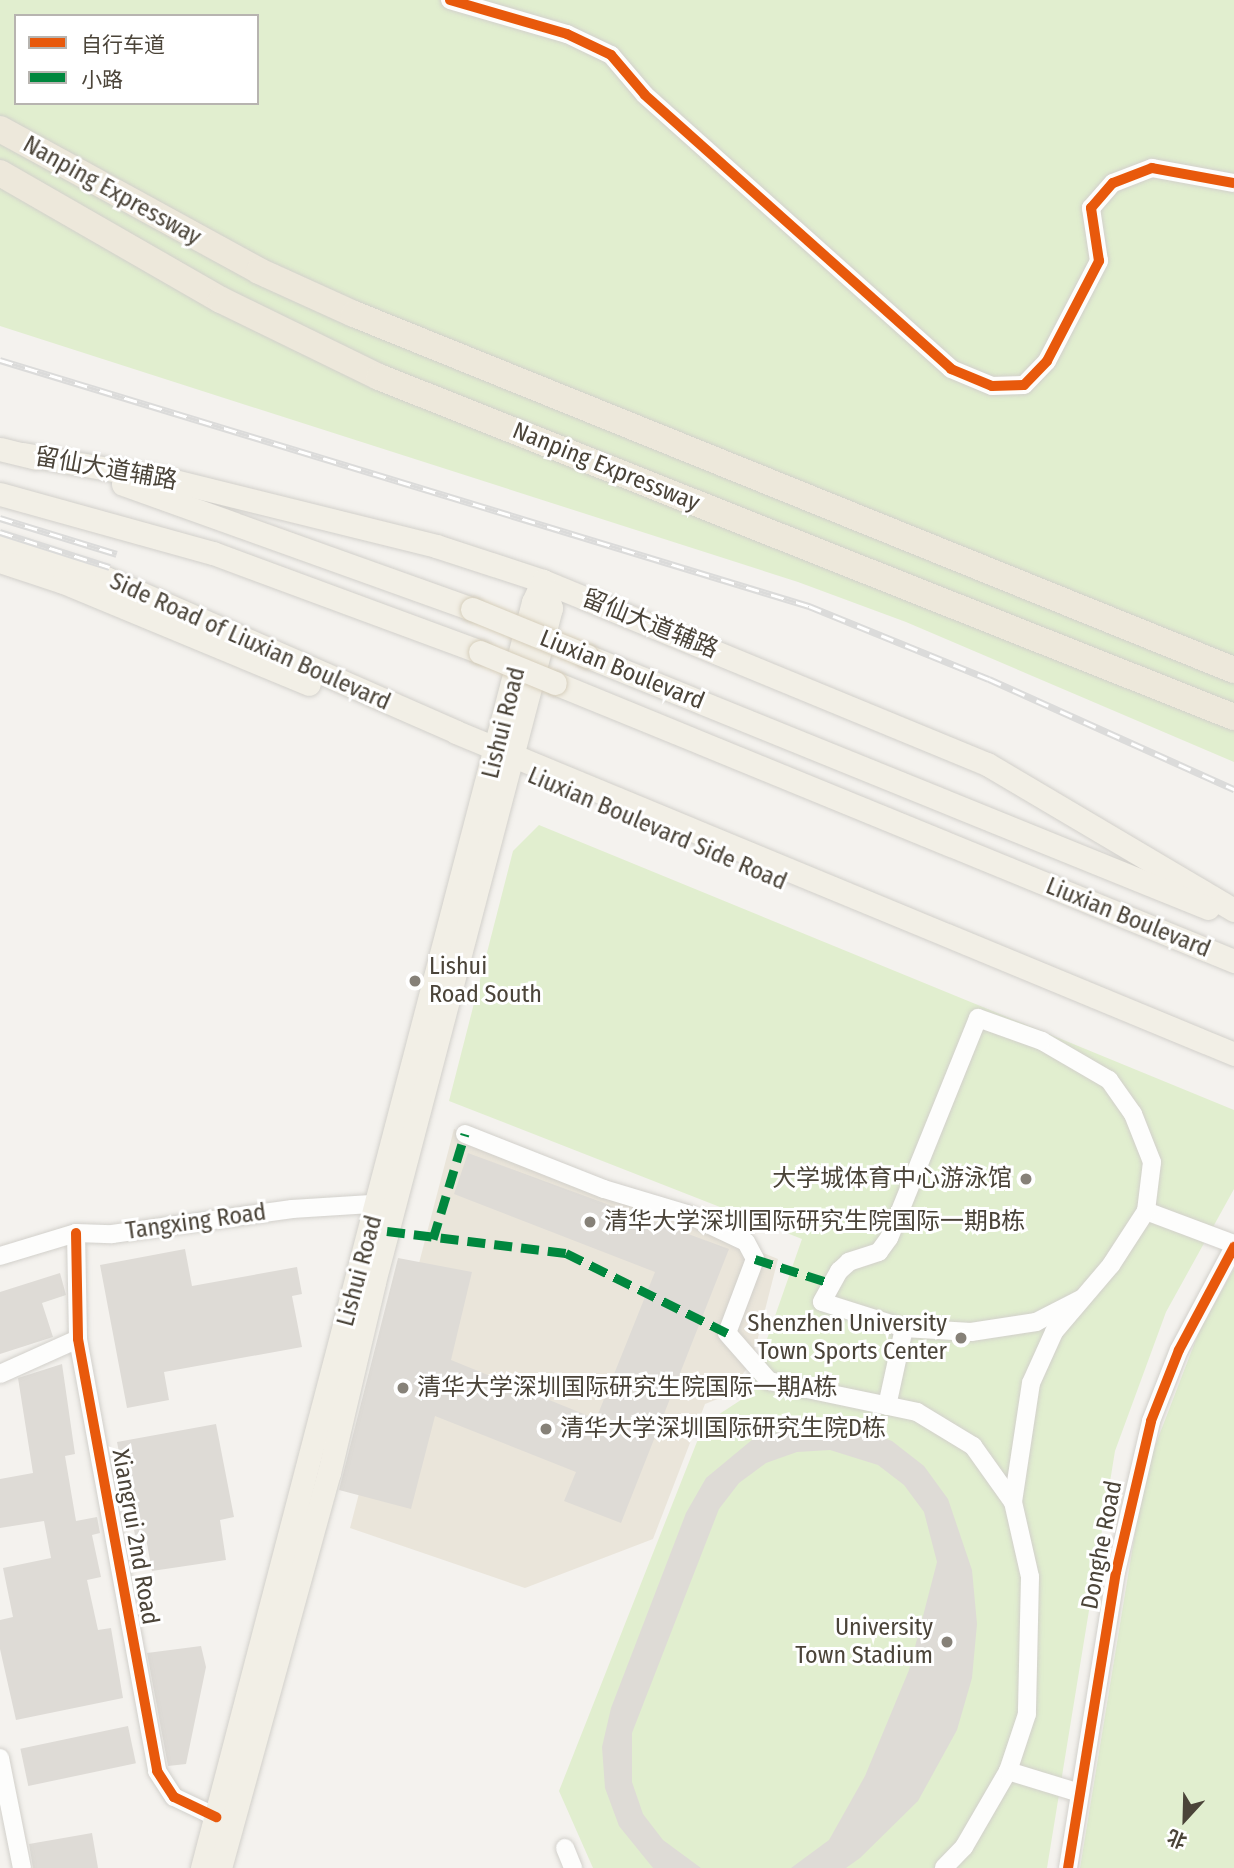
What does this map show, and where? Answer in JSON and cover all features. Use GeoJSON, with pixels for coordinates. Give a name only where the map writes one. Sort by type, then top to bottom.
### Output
{"type":"FeatureCollection","features":[{"type":"Feature","properties":{"kind":"highway","name":"Nanping Expressway"},"geometry":{"type":"LineString","coordinates":[[0,129],[175,226],[354,314],[1234,670]]}},
{"type":"Feature","properties":{"kind":"highway","name":"Nanping Expressway"},"geometry":{"type":"LineString","coordinates":[[0,173],[221,300],[380,377],[1234,717]]}},
{"type":"Feature","properties":{"kind":"main road","name":"Liuxian Boulevard"},"geometry":{"type":"LineString","coordinates":[[0,449],[220,515],[472,609],[1234,918]]}},
{"type":"Feature","properties":{"kind":"main road","name":"留仙大道辅路"},"geometry":{"type":"LineString","coordinates":[[23,454],[170,480],[446,549],[543,581],[986,764],[1234,910]]}},
{"type":"Feature","properties":{"kind":"main road","name":"Liuxian Boulevard"},"geometry":{"type":"LineString","coordinates":[[0,494],[213,553],[480,652],[1234,961]]}},
{"type":"Feature","properties":{"kind":"main road","name":"Side Road of Liuxian Boulevard"},"geometry":{"type":"LineString","coordinates":[[0,544],[106,578],[503,759]]}},
{"type":"Feature","properties":{"kind":"main road","name":"Liuxian Boulevard Side Road"},"geometry":{"type":"LineString","coordinates":[[0,561],[63,582],[452,744],[503,759],[1234,1054]]}},
{"type":"Feature","properties":{"kind":"main road","name":"Lishui Road"},"geometry":{"type":"LineString","coordinates":[[202,1868],[386,1203],[503,759],[551,608],[543,581]]}},
{"type":"Feature","properties":{"kind":"main road","name":"Liuxian Boulevard Side Road"},"geometry":{"type":"LineString","coordinates":[[503,759],[1234,1070]]}},
{"type":"Feature","properties":{"kind":"main road","name":"Lishui Road"},"geometry":{"type":"LineString","coordinates":[[220,1868],[329,1473],[386,1203]]}},
{"type":"Feature","properties":{"kind":"street"},"geometry":{"type":"LineString","coordinates":[[450,0],[567,34],[611,55],[645,95],[951,369],[992,386],[1024,385],[1046,361],[1099,261],[1091,208],[1112,183],[1152,168],[1234,183]]}},
{"type":"Feature","properties":{"kind":"street"},"geometry":{"type":"LineString","coordinates":[[953,1868],[1008,1770],[1027,1714],[1031,1656],[1030,1577],[1013,1502],[1031,1383],[1054,1332],[1111,1265],[1146,1211],[1152,1162],[1133,1114],[1109,1080],[1077,1058],[978,1018],[889,1238],[879,1252],[849,1262],[839,1271],[822,1301],[904,1328],[971,1332],[1036,1322],[1081,1299]]}},
{"type":"Feature","properties":{"kind":"street"},"geometry":{"type":"LineString","coordinates":[[465,1134],[604,1189],[687,1214],[746,1242],[755,1259],[727,1333],[769,1381],[917,1412],[973,1446],[1013,1502]]}},
{"type":"Feature","properties":{"kind":"street","name":"Tangxing Road"},"geometry":{"type":"LineString","coordinates":[[0,1256],[76,1233],[112,1234],[292,1209],[386,1203]]}},
{"type":"Feature","properties":{"kind":"street"},"geometry":{"type":"LineString","coordinates":[[1146,1211],[1234,1246]]}},
{"type":"Feature","properties":{"kind":"street","name":"Xiangrui 2nd Road"},"geometry":{"type":"LineString","coordinates":[[76,1233],[78,1339],[157,1771],[174,1797],[216,1817]]}},
{"type":"Feature","properties":{"kind":"street","name":"Donghe Road"},"geometry":{"type":"LineString","coordinates":[[1068,1868],[1116,1572],[1151,1421],[1179,1350],[1234,1246]]}},
{"type":"Feature","properties":{"kind":"street"},"geometry":{"type":"LineString","coordinates":[[887,1406],[904,1328]]}},
{"type":"Feature","properties":{"kind":"street"},"geometry":{"type":"LineString","coordinates":[[0,1374],[78,1339]]}},
{"type":"Feature","properties":{"kind":"street"},"geometry":{"type":"LineString","coordinates":[[0,1758],[22,1868]]}},
{"type":"Feature","properties":{"kind":"street"},"geometry":{"type":"LineString","coordinates":[[1008,1770],[1080,1793]]}},
{"type":"Feature","properties":{"kind":"street"},"geometry":{"type":"LineString","coordinates":[[944,1868],[964,1847]]}},
{"type":"Feature","properties":{"kind":"street"},"geometry":{"type":"LineString","coordinates":[[565,1848],[573,1868]]}},
{"type":"Feature","properties":{"kind":"shaded area"},"geometry":{"type":"Polygon","coordinates":[[[454,1129],[778,1259],[752,1361],[728,1395],[705,1404],[653,1539],[525,1588],[350,1528],[454,1129]]]}},
{"type":"Feature","properties":{"kind":"green space"},"geometry":{"type":"Polygon","coordinates":[[[0,0],[1234,0],[1234,762],[906,622],[798,582],[0,326],[0,0]]]}},
{"type":"Feature","properties":{"kind":"green space","name":"Shenzhen University Town Sports Center"},"geometry":{"type":"Polygon","coordinates":[[[539,825],[1234,1110],[1234,1189],[1166,1312],[1115,1451],[1047,1868],[593,1868],[559,1791],[704,1424],[747,1396],[802,1239],[449,1101],[513,851],[539,825]]]}},
{"type":"Feature","properties":{"kind":"green space"},"geometry":{"type":"Polygon","coordinates":[[[1234,1269],[1234,1868],[1080,1868],[1145,1472],[1200,1329],[1234,1269]]]}},
{"type":"Feature","properties":{"kind":"building"},"geometry":{"type":"Polygon","coordinates":[[[468,1153],[729,1249],[621,1523],[564,1501],[576,1472],[435,1416],[411,1509],[339,1490],[398,1258],[472,1272],[451,1360],[596,1419],[655,1272],[454,1194],[468,1153]]]}},
{"type":"Feature","properties":{"kind":"building"},"geometry":{"type":"Polygon","coordinates":[[[185,1249],[192,1286],[297,1267],[302,1294],[292,1296],[302,1347],[164,1372],[169,1400],[127,1408],[100,1265],[185,1249]]]}},
{"type":"Feature","properties":{"kind":"building"},"geometry":{"type":"Polygon","coordinates":[[[60,1273],[66,1295],[42,1303],[53,1337],[0,1354],[0,1292],[60,1273]]]}},
{"type":"Feature","properties":{"kind":"building"},"geometry":{"type":"Polygon","coordinates":[[[62,1364],[75,1454],[65,1456],[76,1521],[97,1517],[100,1533],[92,1535],[101,1577],[87,1580],[98,1630],[111,1628],[123,1698],[16,1720],[0,1649],[0,1620],[13,1617],[3,1568],[51,1558],[44,1521],[0,1528],[0,1479],[33,1473],[18,1378],[62,1364]]]}},
{"type":"Feature","properties":{"kind":"building","name":"University Town Stadium"},"geometry":{"type":"Polygon","coordinates":[[[812,1422],[853,1426],[892,1441],[924,1466],[948,1499],[972,1570],[977,1624],[972,1678],[957,1730],[918,1801],[860,1858],[846,1868],[791,1868],[829,1840],[865,1776],[909,1670],[937,1562],[924,1512],[904,1485],[878,1465],[830,1450],[797,1452],[766,1463],[739,1483],[719,1509],[632,1733],[632,1782],[643,1814],[663,1840],[701,1868],[653,1868],[619,1826],[605,1788],[602,1747],[611,1708],[686,1513],[706,1478],[753,1439],[812,1422]]]}},
{"type":"Feature","properties":{"kind":"building"},"geometry":{"type":"Polygon","coordinates":[[[216,1424],[234,1517],[220,1520],[226,1560],[152,1571],[145,1533],[135,1535],[117,1442],[216,1424]]]}},
{"type":"Feature","properties":{"kind":"building"},"geometry":{"type":"Polygon","coordinates":[[[201,1646],[206,1667],[186,1764],[168,1766],[147,1653],[201,1646]]]}},
{"type":"Feature","properties":{"kind":"building"},"geometry":{"type":"Polygon","coordinates":[[[128,1726],[136,1763],[28,1786],[20,1749],[128,1726]]]}},
{"type":"Feature","properties":{"kind":"building"},"geometry":{"type":"Polygon","coordinates":[[[92,1833],[98,1868],[33,1868],[29,1844],[92,1833]]]}},
{"type":"Feature","properties":{"kind":"railway"},"geometry":{"type":"LineString","coordinates":[[0,360],[809,606],[989,679],[1234,789]]}},
{"type":"Feature","properties":{"kind":"railway"},"geometry":{"type":"LineString","coordinates":[[0,518],[117,554]]}},
{"type":"Feature","properties":{"kind":"railway"},"geometry":{"type":"LineString","coordinates":[[0,532],[110,567]]}},
{"type":"Feature","properties":{"kind":"marked path"},"geometry":{"type":"LineString","coordinates":[[433,1239],[465,1134]]}},
{"type":"Feature","properties":{"kind":"marked path"},"geometry":{"type":"LineString","coordinates":[[387,1231],[566,1253],[727,1333]]}},
{"type":"Feature","properties":{"kind":"marked path"},"geometry":{"type":"LineString","coordinates":[[755,1259],[830,1283]]}},
{"type":"Feature","properties":{"kind":"cycle path"},"geometry":{"type":"LineString","coordinates":[[450,0],[567,34],[611,55],[645,95],[951,369],[992,386],[1024,385],[1047,361],[1099,261],[1091,208],[1113,183],[1152,168],[1234,183]]}},
{"type":"Feature","properties":{"kind":"cycle path"},"geometry":{"type":"LineString","coordinates":[[76,1233],[78,1339],[157,1771],[174,1797],[216,1817]]}},
{"type":"Feature","properties":{"kind":"cycle path"},"geometry":{"type":"LineString","coordinates":[[1068,1868],[1116,1572],[1151,1421],[1179,1350],[1234,1247]]}},
{"type":"Feature","properties":{"kind":"place","name":"Lishui Road South"},"geometry":{"type":"Point","coordinates":[415,981]}},
{"type":"Feature","properties":{"kind":"place","name":"大学城体育中心游泳馆"},"geometry":{"type":"Point","coordinates":[1026,1179]}},
{"type":"Feature","properties":{"kind":"place","name":"清华大学深圳国际研究生院国际一期B栋"},"geometry":{"type":"Point","coordinates":[590,1222]}},
{"type":"Feature","properties":{"kind":"place","name":"Shenzhen University Town Sports Center"},"geometry":{"type":"Point","coordinates":[961,1338]}},
{"type":"Feature","properties":{"kind":"place","name":"清华大学深圳国际研究生院国际一期A栋"},"geometry":{"type":"Point","coordinates":[403,1388]}},
{"type":"Feature","properties":{"kind":"place","name":"清华大学深圳国际研究生院D栋"},"geometry":{"type":"Point","coordinates":[546,1429]}},
{"type":"Feature","properties":{"kind":"place","name":"University Town Stadium"},"geometry":{"type":"Point","coordinates":[947,1642]}}]}
